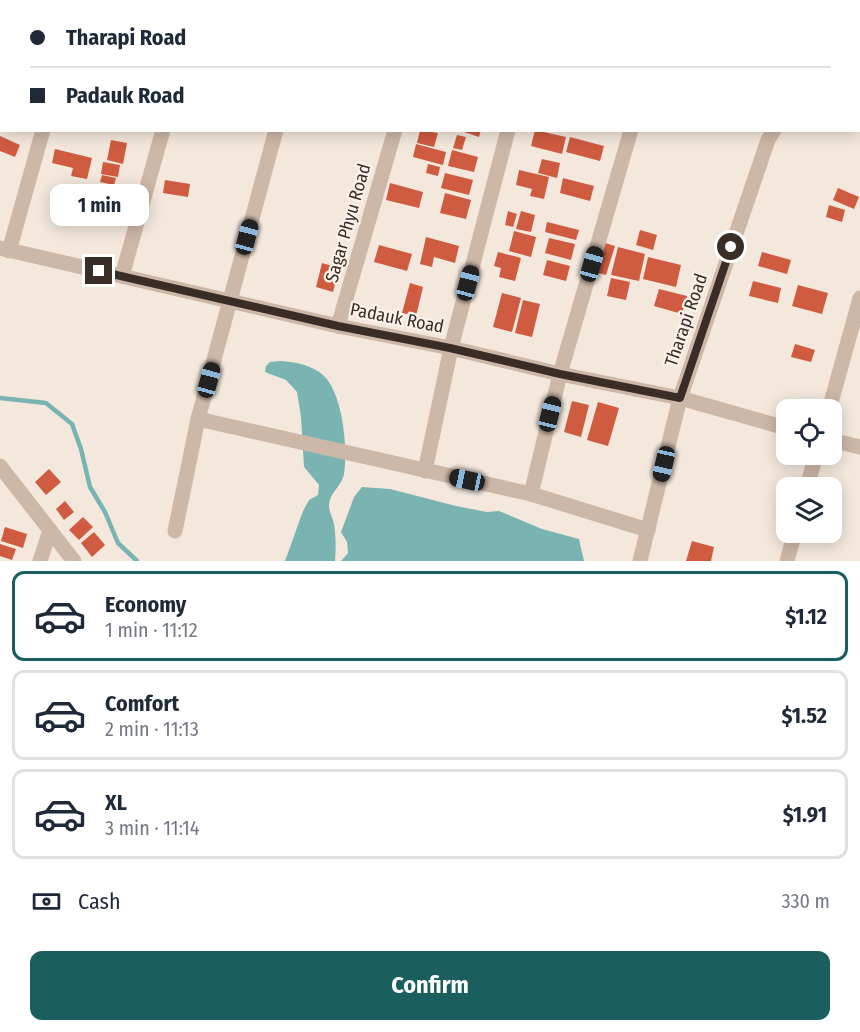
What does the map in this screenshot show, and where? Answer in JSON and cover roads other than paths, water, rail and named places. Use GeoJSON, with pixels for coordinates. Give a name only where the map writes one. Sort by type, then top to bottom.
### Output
{"type":"FeatureCollection","features":[{"type":"Feature","properties":{"kind":"street"},"geometry":{"type":"LineString","coordinates":[[5,249],[42,132]]}},
{"type":"Feature","properties":{"kind":"street"},"geometry":{"type":"LineString","coordinates":[[122,276],[161,132]]}},
{"type":"Feature","properties":{"kind":"street"},"geometry":{"type":"LineString","coordinates":[[176,531],[198,418],[275,132]]}},
{"type":"Feature","properties":{"kind":"street","name":"Sagar Phyu Road"},"geometry":{"type":"LineString","coordinates":[[338,326],[394,132]]}},
{"type":"Feature","properties":{"kind":"street"},"geometry":{"type":"LineString","coordinates":[[425,471],[450,348],[507,132]]}},
{"type":"Feature","properties":{"kind":"street"},"geometry":{"type":"LineString","coordinates":[[531,494],[560,374],[630,132]]}},
{"type":"Feature","properties":{"kind":"street","name":"Tharapi Road"},"geometry":{"type":"LineString","coordinates":[[640,561],[680,398],[768,140],[773,132]]}},
{"type":"Feature","properties":{"kind":"street","name":"Padauk Road"},"geometry":{"type":"LineString","coordinates":[[5,249],[338,326],[680,398],[776,425]]}},
{"type":"Feature","properties":{"kind":"street"},"geometry":{"type":"LineString","coordinates":[[832,399],[860,298]]}},
{"type":"Feature","properties":{"kind":"street"},"geometry":{"type":"LineString","coordinates":[[198,418],[531,494],[648,530]]}},
{"type":"Feature","properties":{"kind":"street"},"geometry":{"type":"LineString","coordinates":[[842,443],[860,447]]}},
{"type":"Feature","properties":{"kind":"street"},"geometry":{"type":"LineString","coordinates":[[0,466],[74,561]]}},
{"type":"Feature","properties":{"kind":"street"},"geometry":{"type":"LineString","coordinates":[[40,561],[50,530]]}},
{"type":"Feature","properties":{"kind":"street"},"geometry":{"type":"LineString","coordinates":[[787,561],[792,543]]}},
{"type":"Feature","properties":{"kind":"water"},"geometry":{"type":"Polygon","coordinates":[[[281,361],[304,365],[320,372],[336,396],[340,409],[345,450],[344,474],[331,497],[329,506],[335,529],[335,561],[285,561],[303,511],[309,500],[318,495],[319,485],[304,467],[297,392],[286,380],[265,372],[270,362],[281,361]]]}},
{"type":"Feature","properties":{"kind":"water"},"geometry":{"type":"Polygon","coordinates":[[[362,487],[390,489],[487,512],[499,511],[542,529],[579,539],[584,561],[341,561],[348,553],[347,542],[341,532],[354,497],[362,487]]]}},
{"type":"Feature","properties":{"kind":"waterway"},"geometry":{"type":"LineString","coordinates":[[0,398],[46,403],[72,424],[90,487],[105,512],[118,543],[137,561]]}}]}
